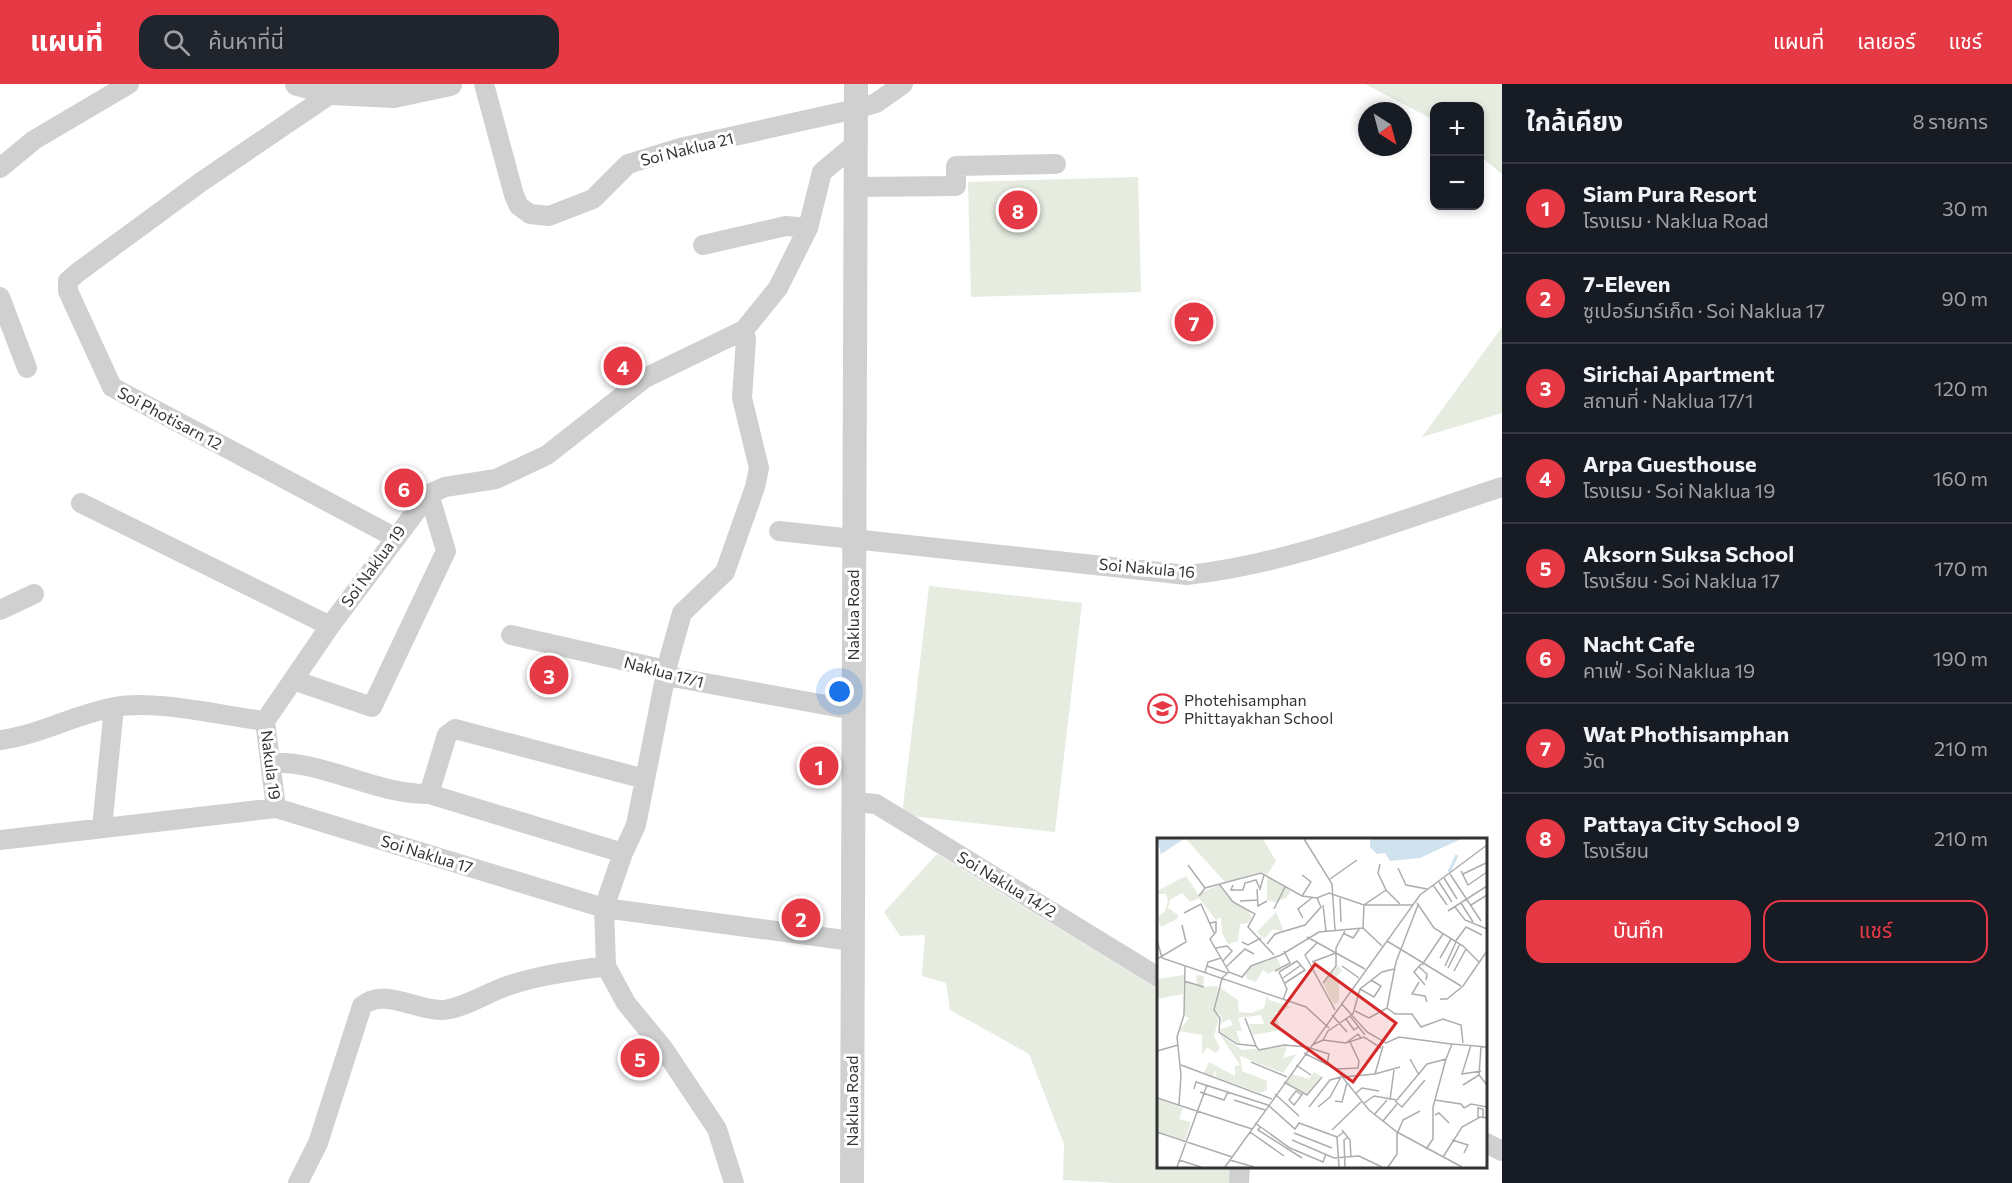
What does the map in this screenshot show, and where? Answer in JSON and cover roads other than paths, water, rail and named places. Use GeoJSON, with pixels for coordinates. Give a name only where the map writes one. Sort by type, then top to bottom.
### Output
{"type":"FeatureCollection","features":[{"type":"Feature","properties":{"kind":"street"},"geometry":{"type":"LineString","coordinates":[[0,168],[34,140],[129,84]]}},
{"type":"Feature","properties":{"kind":"street"},"geometry":{"type":"LineString","coordinates":[[297,84],[332,93],[394,96],[450,84]]}},
{"type":"Feature","properties":{"kind":"street","name":"Soi Naklua 21"},"geometry":{"type":"LineString","coordinates":[[484,84],[514,195],[519,206],[530,214],[540,216],[549,216],[593,200],[628,164],[680,148],[856,109],[876,103],[903,84]]}},
{"type":"Feature","properties":{"kind":"street","name":"Naklua Road"},"geometry":{"type":"LineString","coordinates":[[852,1183],[856,84]]}},
{"type":"Feature","properties":{"kind":"street","name":"Soi Photisarn 12"},"geometry":{"type":"LineString","coordinates":[[332,93],[121,240],[68,281],[69,291],[112,387],[394,537]]}},
{"type":"Feature","properties":{"kind":"street"},"geometry":{"type":"LineString","coordinates":[[293,680],[372,707],[446,551],[429,494],[446,487],[496,479],[547,455],[645,378],[744,330],[778,288],[808,228],[822,172],[857,143]]}},
{"type":"Feature","properties":{"kind":"street"},"geometry":{"type":"LineString","coordinates":[[856,187],[956,186],[956,166],[1056,164]]}},
{"type":"Feature","properties":{"kind":"street"},"geometry":{"type":"LineString","coordinates":[[703,245],[786,226],[808,228]]}},
{"type":"Feature","properties":{"kind":"street"},"geometry":{"type":"LineString","coordinates":[[0,297],[27,368]]}},
{"type":"Feature","properties":{"kind":"street"},"geometry":{"type":"LineString","coordinates":[[734,1183],[717,1128],[663,1048],[626,1002],[606,966],[604,908],[623,853],[636,825],[682,613],[725,572],[755,488],[759,468],[742,398],[746,339],[744,330]]}},
{"type":"Feature","properties":{"kind":"street","name":"Soi Nakula 16"},"geometry":{"type":"LineString","coordinates":[[779,531],[1187,574],[1238,569],[1279,558],[1502,488]]}},
{"type":"Feature","properties":{"kind":"street","name":"Soi Naklua 19"},"geometry":{"type":"LineString","coordinates":[[265,721],[394,537],[429,494]]}},
{"type":"Feature","properties":{"kind":"street"},"geometry":{"type":"LineString","coordinates":[[81,503],[330,626]]}},
{"type":"Feature","properties":{"kind":"street"},"geometry":{"type":"LineString","coordinates":[[0,610],[34,594]]}},
{"type":"Feature","properties":{"kind":"street","name":"Naklua 17/1"},"geometry":{"type":"LineString","coordinates":[[512,635],[657,668],[667,676],[853,710]]}},
{"type":"Feature","properties":{"kind":"street"},"geometry":{"type":"LineString","coordinates":[[0,740],[42,732],[86,714],[136,704],[265,721]]}},
{"type":"Feature","properties":{"kind":"street"},"geometry":{"type":"LineString","coordinates":[[102,828],[114,707]]}},
{"type":"Feature","properties":{"kind":"street","name":"Nakula 19"},"geometry":{"type":"LineString","coordinates":[[265,721],[276,808]]}},
{"type":"Feature","properties":{"kind":"street"},"geometry":{"type":"LineString","coordinates":[[429,794],[447,735],[455,729],[645,779]]}},
{"type":"Feature","properties":{"kind":"street"},"geometry":{"type":"LineString","coordinates":[[271,763],[332,773],[412,794],[429,794],[623,853]]}},
{"type":"Feature","properties":{"kind":"street","name":"Soi Naklua 14/2"},"geometry":{"type":"LineString","coordinates":[[853,802],[876,804],[1157,976]]}},
{"type":"Feature","properties":{"kind":"street","name":"Soi Naklua 17"},"geometry":{"type":"LineString","coordinates":[[0,840],[276,808],[604,908],[852,941]]}},
{"type":"Feature","properties":{"kind":"street"},"geometry":{"type":"LineString","coordinates":[[298,1183],[318,1143],[362,1006],[368,1001],[381,998],[445,1010],[507,986],[551,974],[606,966]]}},
{"type":"Feature","properties":{"kind":"street"},"geometry":{"type":"LineString","coordinates":[[1487,1144],[1502,1150]]}},
{"type":"Feature","properties":{"kind":"place","name":"Pattaya City School 9"},"geometry":{"type":"Point","coordinates":[1018,210]}},
{"type":"Feature","properties":{"kind":"place","name":"Wat Phothisamphan"},"geometry":{"type":"Point","coordinates":[1194,322]}},
{"type":"Feature","properties":{"kind":"place","name":"Arpa Guesthouse"},"geometry":{"type":"Point","coordinates":[623,366]}},
{"type":"Feature","properties":{"kind":"place","name":"Nacht Cafe"},"geometry":{"type":"Point","coordinates":[404,488]}},
{"type":"Feature","properties":{"kind":"place","name":"Sirichai Apartment"},"geometry":{"type":"Point","coordinates":[549,675]}},
{"type":"Feature","properties":{"kind":"place","name":"Photehisamphan Phittayakhan School"},"geometry":{"type":"Point","coordinates":[1163,709]}},
{"type":"Feature","properties":{"kind":"place","name":"Siam Pura Resort"},"geometry":{"type":"Point","coordinates":[819,766]}},
{"type":"Feature","properties":{"kind":"place","name":"7-Eleven"},"geometry":{"type":"Point","coordinates":[801,918]}},
{"type":"Feature","properties":{"kind":"place","name":"Aksorn Suksa School"},"geometry":{"type":"Point","coordinates":[640,1058]}}]}
